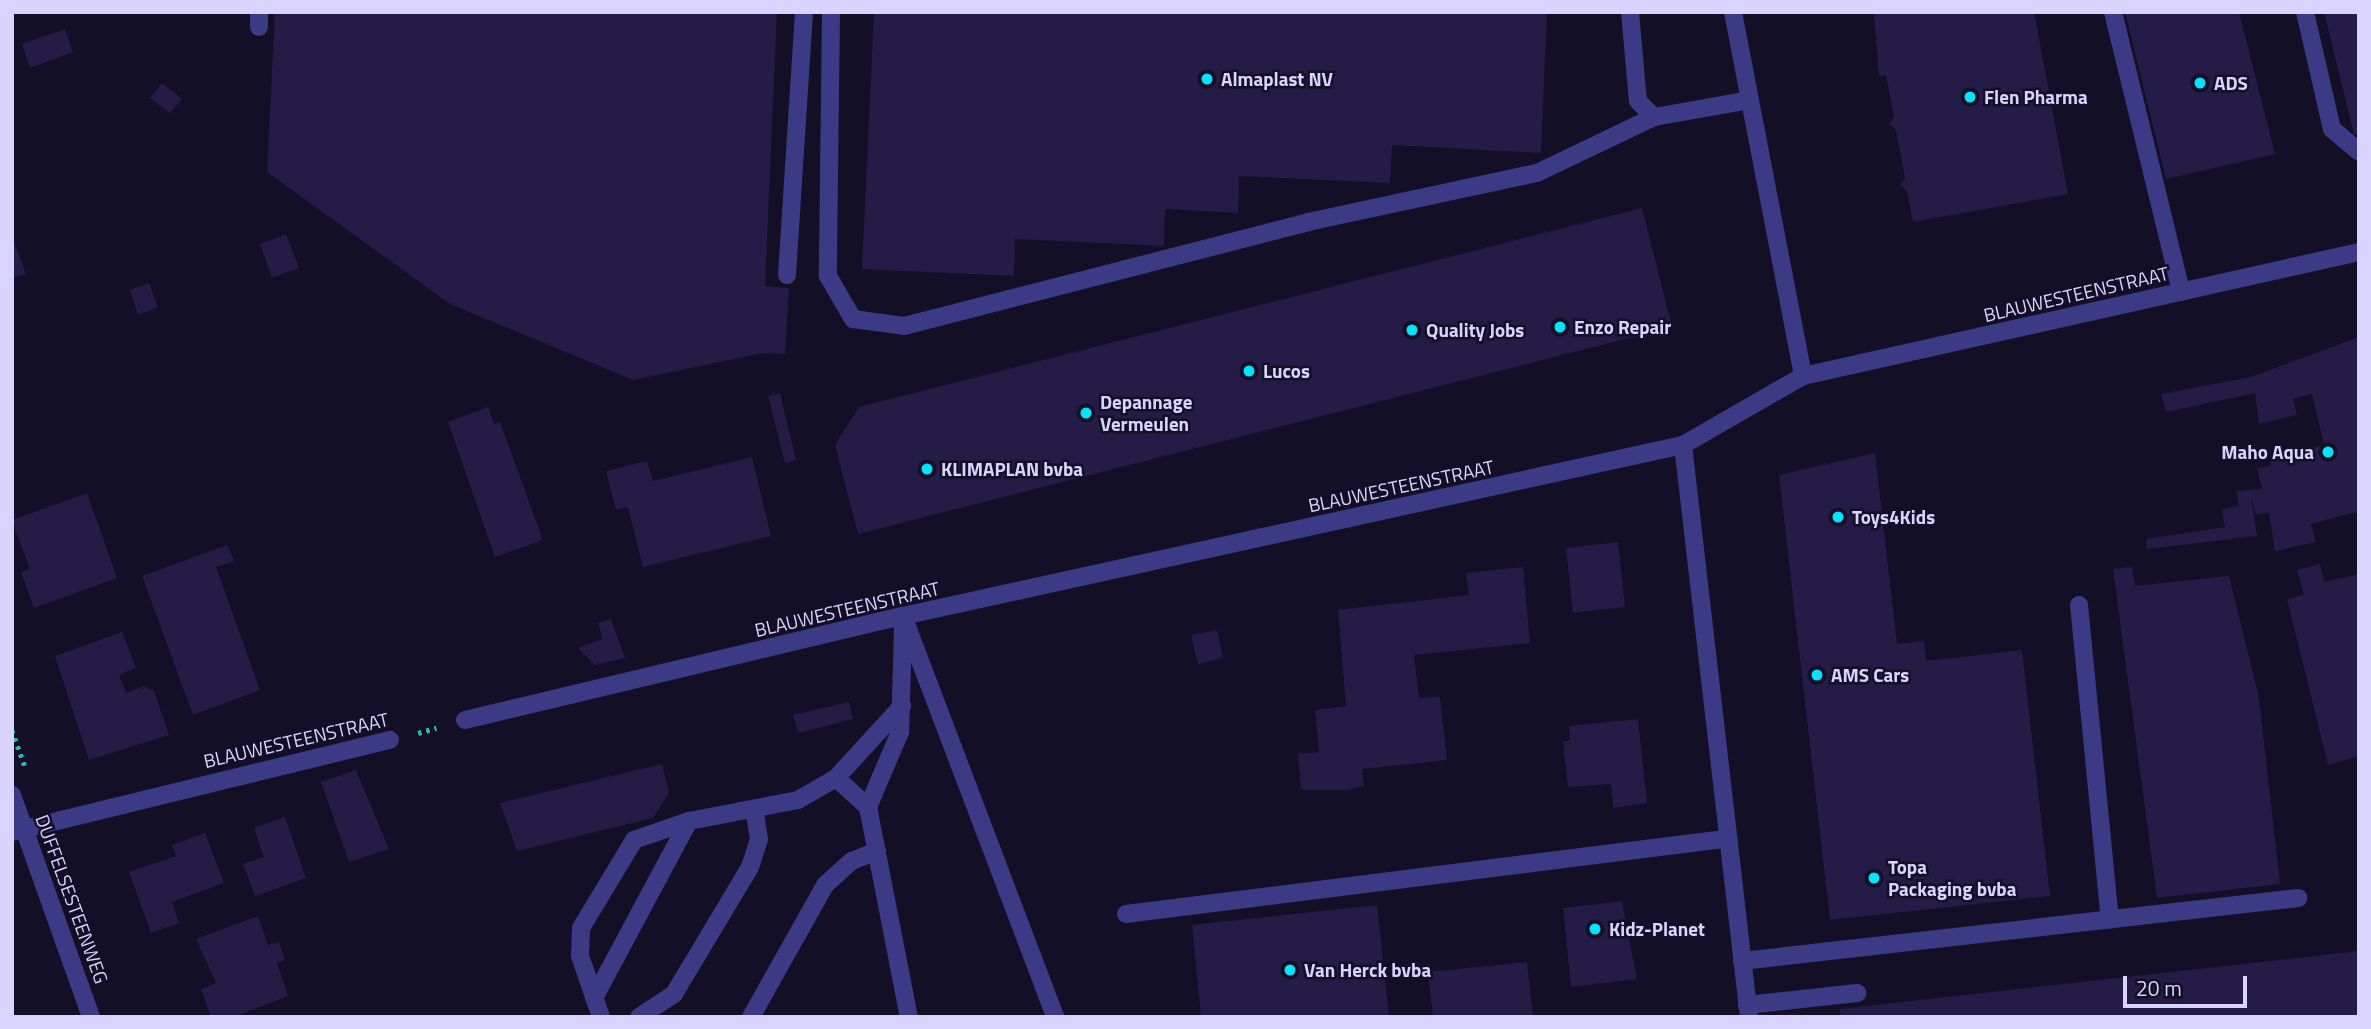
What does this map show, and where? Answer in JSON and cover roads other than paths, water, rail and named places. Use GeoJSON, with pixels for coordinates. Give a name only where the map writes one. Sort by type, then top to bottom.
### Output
{"type":"FeatureCollection","features":[{"type":"Feature","properties":{"kind":"street"},"geometry":{"type":"LineString","coordinates":[[787,275],[804,12]]}},
{"type":"Feature","properties":{"kind":"street"},"geometry":{"type":"LineString","coordinates":[[831,12],[828,276],[853,319],[891,324],[1537,173],[1654,117],[1750,100]]}},
{"type":"Feature","properties":{"kind":"street"},"geometry":{"type":"LineString","coordinates":[[1630,12],[1638,102],[1654,117]]}},
{"type":"Feature","properties":{"kind":"street"},"geometry":{"type":"LineString","coordinates":[[1733,12],[1803,376]]}},
{"type":"Feature","properties":{"kind":"street"},"geometry":{"type":"LineString","coordinates":[[2113,12],[2181,292]]}},
{"type":"Feature","properties":{"kind":"street"},"geometry":{"type":"LineString","coordinates":[[2305,12],[2332,129],[2359,152]]}},
{"type":"Feature","properties":{"kind":"street","name":"BLAUWESTEENSTRAAT"},"geometry":{"type":"LineString","coordinates":[[465,720],[903,616],[1683,445],[1803,376],[2359,252]]}},
{"type":"Feature","properties":{"kind":"street"},"geometry":{"type":"LineString","coordinates":[[1683,445],[1725,839],[1748,1011],[1857,993]]}},
{"type":"Feature","properties":{"kind":"street"},"geometry":{"type":"LineString","coordinates":[[2079,605],[2110,919]]}},
{"type":"Feature","properties":{"kind":"street"},"geometry":{"type":"LineString","coordinates":[[903,616],[900,732],[868,807],[909,1017]]}},
{"type":"Feature","properties":{"kind":"street"},"geometry":{"type":"LineString","coordinates":[[903,616],[1055,1017]]}},
{"type":"Feature","properties":{"kind":"street"},"geometry":{"type":"LineString","coordinates":[[601,1017],[580,956],[580,928],[634,840],[689,821],[798,800],[836,778],[902,706]]}},
{"type":"Feature","properties":{"kind":"street","name":"BLAUWESTEENSTRAAT"},"geometry":{"type":"LineString","coordinates":[[18,831],[390,740]]}},
{"type":"Feature","properties":{"kind":"street"},"geometry":{"type":"LineString","coordinates":[[836,778],[868,807]]}},
{"type":"Feature","properties":{"kind":"street","name":"DUFFELSESTEENWEG"},"geometry":{"type":"LineString","coordinates":[[12,795],[18,831],[91,1017]]}},
{"type":"Feature","properties":{"kind":"street"},"geometry":{"type":"LineString","coordinates":[[639,1017],[674,994],[750,867],[759,839],[754,809]]}},
{"type":"Feature","properties":{"kind":"street"},"geometry":{"type":"LineString","coordinates":[[594,998],[689,821]]}},
{"type":"Feature","properties":{"kind":"street"},"geometry":{"type":"LineString","coordinates":[[1126,914],[1725,839]]}},
{"type":"Feature","properties":{"kind":"street"},"geometry":{"type":"LineString","coordinates":[[751,1017],[825,885],[852,861],[877,851]]}},
{"type":"Feature","properties":{"kind":"street"},"geometry":{"type":"LineString","coordinates":[[1742,961],[2298,898]]}},
{"type":"Feature","properties":{"kind":"place","name":"Almaplast NV"},"geometry":{"type":"Point","coordinates":[1207,79]}},
{"type":"Feature","properties":{"kind":"place","name":"ADS"},"geometry":{"type":"Point","coordinates":[2200,83]}},
{"type":"Feature","properties":{"kind":"place","name":"Flen Pharma"},"geometry":{"type":"Point","coordinates":[1970,97]}},
{"type":"Feature","properties":{"kind":"place","name":"Enzo Repair"},"geometry":{"type":"Point","coordinates":[1560,327]}},
{"type":"Feature","properties":{"kind":"place","name":"Quality Jobs"},"geometry":{"type":"Point","coordinates":[1412,330]}},
{"type":"Feature","properties":{"kind":"place","name":"Lucos"},"geometry":{"type":"Point","coordinates":[1249,371]}},
{"type":"Feature","properties":{"kind":"place","name":"Depannage Vermeulen"},"geometry":{"type":"Point","coordinates":[1086,413]}},
{"type":"Feature","properties":{"kind":"place","name":"Maho Aqua"},"geometry":{"type":"Point","coordinates":[2328,452]}},
{"type":"Feature","properties":{"kind":"place","name":"KLIMAPLAN bvba"},"geometry":{"type":"Point","coordinates":[927,469]}},
{"type":"Feature","properties":{"kind":"place","name":"Toys4Kids"},"geometry":{"type":"Point","coordinates":[1838,517]}},
{"type":"Feature","properties":{"kind":"place","name":"AMS Cars"},"geometry":{"type":"Point","coordinates":[1817,675]}},
{"type":"Feature","properties":{"kind":"place","name":"Topa Packaging bvba"},"geometry":{"type":"Point","coordinates":[1874,878]}},
{"type":"Feature","properties":{"kind":"place","name":"Kidz-Planet"},"geometry":{"type":"Point","coordinates":[1595,929]}},
{"type":"Feature","properties":{"kind":"place","name":"Van Herck bvba"},"geometry":{"type":"Point","coordinates":[1290,970]}}]}
